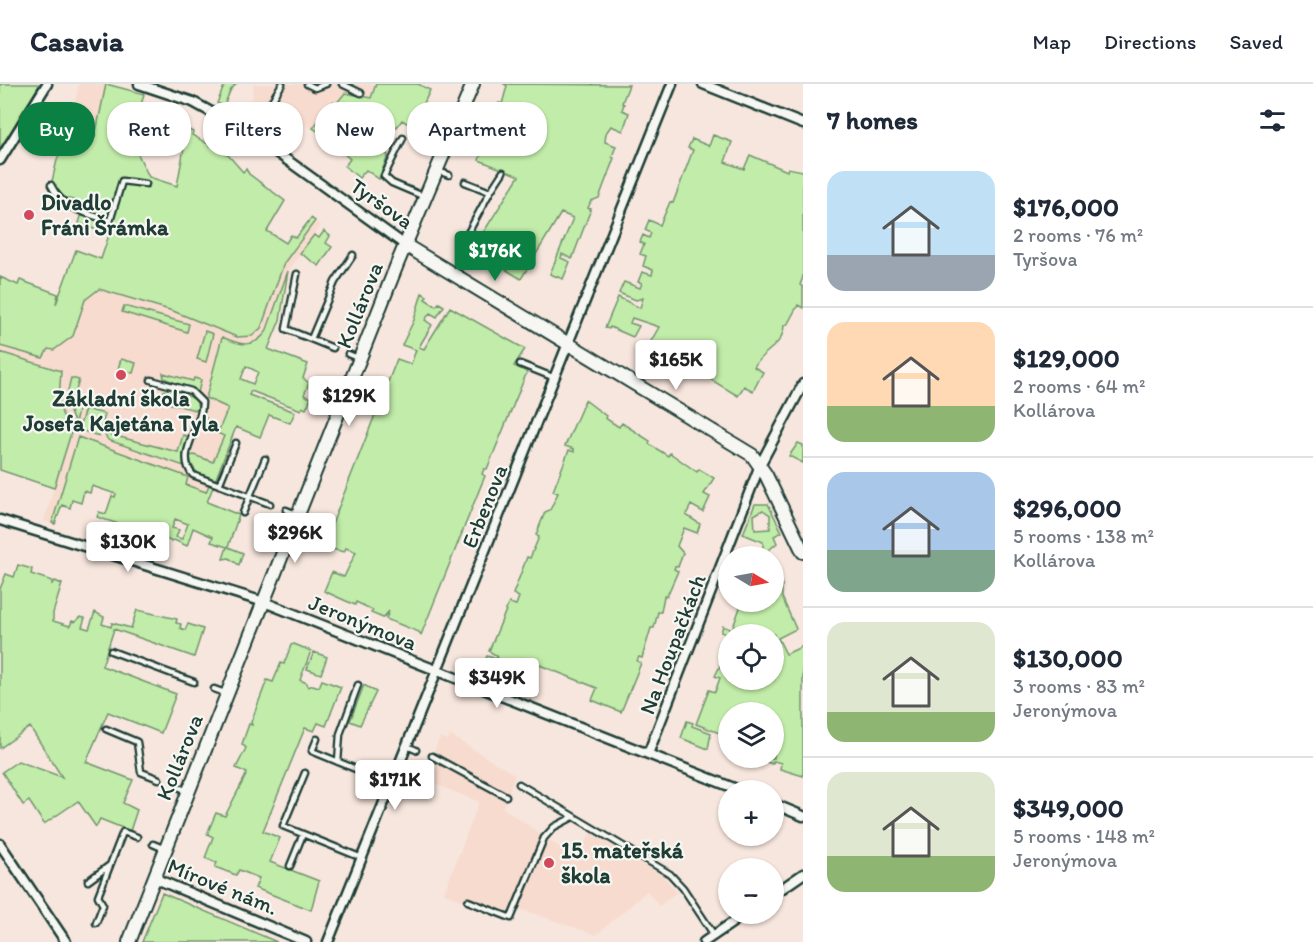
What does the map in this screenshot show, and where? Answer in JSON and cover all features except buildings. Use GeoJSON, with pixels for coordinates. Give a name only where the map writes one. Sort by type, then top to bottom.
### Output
{"type":"FeatureCollection","features":[{"type":"Feature","properties":{"kind":"main road","name":"Kollárova"},"geometry":{"type":"LineString","coordinates":[[154,878],[183,789],[227,694],[264,602],[298,515],[354,357],[405,245],[473,84]]}},
{"type":"Feature","properties":{"kind":"main road","name":"Tyršova"},"geometry":{"type":"LineString","coordinates":[[405,245],[752,455],[760,465]]}},
{"type":"Feature","properties":{"kind":"main road"},"geometry":{"type":"LineString","coordinates":[[760,465],[803,552]]}},
{"type":"Feature","properties":{"kind":"main road","name":"Mírové nám."},"geometry":{"type":"LineString","coordinates":[[129,942],[154,878]]}},
{"type":"Feature","properties":{"kind":"street"},"geometry":{"type":"LineString","coordinates":[[0,160],[47,84]]}},
{"type":"Feature","properties":{"kind":"street","name":"Tyršova"},"geometry":{"type":"LineString","coordinates":[[139,84],[193,102],[254,130],[405,245]]}},
{"type":"Feature","properties":{"kind":"street","name":"Erbenova"},"geometry":{"type":"LineString","coordinates":[[328,942],[672,84]]}},
{"type":"Feature","properties":{"kind":"street"},"geometry":{"type":"LineString","coordinates":[[703,84],[803,124]]}},
{"type":"Feature","properties":{"kind":"street","name":"Na Houpačkách"},"geometry":{"type":"LineString","coordinates":[[648,754],[760,465],[800,397],[803,384]]}},
{"type":"Feature","properties":{"kind":"street","name":"Jeronýmova"},"geometry":{"type":"LineString","coordinates":[[0,520],[264,602],[718,782]]}},
{"type":"Feature","properties":{"kind":"street"},"geometry":{"type":"LineString","coordinates":[[784,808],[803,816]]}},
{"type":"Feature","properties":{"kind":"street"},"geometry":{"type":"LineString","coordinates":[[0,844],[66,942]]}},
{"type":"Feature","properties":{"kind":"street"},"geometry":{"type":"LineString","coordinates":[[784,887],[803,874]]}},
{"type":"Feature","properties":{"kind":"street","name":"Mírové nám."},"geometry":{"type":"LineString","coordinates":[[154,878],[306,942]]}},
{"type":"Feature","properties":{"kind":"street"},"geometry":{"type":"LineString","coordinates":[[704,942],[730,924]]}},
{"type":"Feature","properties":{"kind":"lane"},"geometry":{"type":"LineString","coordinates":[[271,102],[282,84]]}},
{"type":"Feature","properties":{"kind":"lane"},"geometry":{"type":"LineString","coordinates":[[307,84],[315,88],[326,84]]}},
{"type":"Feature","properties":{"kind":"lane"},"geometry":{"type":"LineString","coordinates":[[342,84],[361,93]]}},
{"type":"Feature","properties":{"kind":"lane"},"geometry":{"type":"LineString","coordinates":[[403,138],[384,176],[392,183],[425,197]]}},
{"type":"Feature","properties":{"kind":"lane"},"geometry":{"type":"LineString","coordinates":[[436,170],[449,175]]}},
{"type":"Feature","properties":{"kind":"lane"},"geometry":{"type":"LineString","coordinates":[[468,233],[503,172]]}},
{"type":"Feature","properties":{"kind":"lane"},"geometry":{"type":"LineString","coordinates":[[51,184],[56,197],[72,208],[110,221],[122,181],[146,184]]}},
{"type":"Feature","properties":{"kind":"lane"},"geometry":{"type":"LineString","coordinates":[[465,182],[490,192]]}},
{"type":"Feature","properties":{"kind":"lane"},"geometry":{"type":"LineString","coordinates":[[310,339],[335,282],[352,255]]}},
{"type":"Feature","properties":{"kind":"lane"},"geometry":{"type":"LineString","coordinates":[[297,274],[286,329],[333,348]]}},
{"type":"Feature","properties":{"kind":"lane"},"geometry":{"type":"LineString","coordinates":[[520,364],[555,378]]}},
{"type":"Feature","properties":{"kind":"lane"},"geometry":{"type":"LineString","coordinates":[[151,380],[191,391],[202,402],[201,416],[186,462],[193,475],[270,504]]}},
{"type":"Feature","properties":{"kind":"lane"},"geometry":{"type":"LineString","coordinates":[[219,485],[236,444]]}},
{"type":"Feature","properties":{"kind":"lane"},"geometry":{"type":"LineString","coordinates":[[243,513],[265,459]]}},
{"type":"Feature","properties":{"kind":"lane"},"geometry":{"type":"LineString","coordinates":[[286,510],[298,515]]}},
{"type":"Feature","properties":{"kind":"lane"},"geometry":{"type":"LineString","coordinates":[[111,651],[194,682]]}},
{"type":"Feature","properties":{"kind":"lane"},"geometry":{"type":"LineString","coordinates":[[338,762],[340,734],[358,685]]}},
{"type":"Feature","properties":{"kind":"lane"},"geometry":{"type":"LineString","coordinates":[[214,689],[227,694]]}},
{"type":"Feature","properties":{"kind":"lane"},"geometry":{"type":"LineString","coordinates":[[106,729],[137,742],[141,772],[159,779]]}},
{"type":"Feature","properties":{"kind":"lane"},"geometry":{"type":"LineString","coordinates":[[317,739],[312,751],[392,784]]}},
{"type":"Feature","properties":{"kind":"lane"},"geometry":{"type":"LineString","coordinates":[[407,746],[416,750]]}},
{"type":"Feature","properties":{"kind":"lane"},"geometry":{"type":"LineString","coordinates":[[432,756],[506,796]]}},
{"type":"Feature","properties":{"kind":"lane"},"geometry":{"type":"LineString","coordinates":[[304,773],[284,826],[362,858]]}},
{"type":"Feature","properties":{"kind":"lane"},"geometry":{"type":"LineString","coordinates":[[519,784],[670,874],[683,888],[714,935]]}},
{"type":"Feature","properties":{"kind":"lane"},"geometry":{"type":"LineString","coordinates":[[468,901],[511,918],[544,838],[554,827],[573,817]]}},
{"type":"Feature","properties":{"kind":"lane"},"geometry":{"type":"LineString","coordinates":[[96,923],[103,905],[98,896],[123,832],[137,837]]}},
{"type":"Feature","properties":{"kind":"lane"},"geometry":{"type":"LineString","coordinates":[[291,866],[303,834]]}},
{"type":"Feature","properties":{"kind":"lane"},"geometry":{"type":"LineString","coordinates":[[153,844],[165,849]]}},
{"type":"Feature","properties":{"kind":"lane"},"geometry":{"type":"LineString","coordinates":[[88,881],[110,865]]}},
{"type":"Feature","properties":{"kind":"shaded area"},"geometry":{"type":"Polygon","coordinates":[[[79,84],[106,84],[95,138],[95,102],[75,102],[79,84]]]}},
{"type":"Feature","properties":{"kind":"shaded area"},"geometry":{"type":"Polygon","coordinates":[[[254,84],[376,84],[372,98],[355,95],[350,102],[315,102],[315,130],[303,123],[303,102],[250,102],[254,84]]]}},
{"type":"Feature","properties":{"kind":"shaded area","name":"Základní škola Josefa Kajetána Tyla"},"geometry":{"type":"Polygon","coordinates":[[[315,221],[321,226],[288,271],[280,320],[259,372],[246,366],[229,407],[236,427],[206,502],[80,449],[55,524],[44,521],[69,440],[0,396],[0,337],[51,312],[76,250],[110,260],[258,327],[284,263],[315,221]]]}},
{"type":"Feature","properties":{"kind":"shaded area","name":"15. mateřská škola"},"geometry":{"type":"Polygon","coordinates":[[[450,735],[515,775],[503,808],[562,849],[567,843],[571,845],[573,842],[582,847],[591,833],[663,876],[677,892],[659,906],[647,891],[596,935],[520,909],[513,921],[444,893],[479,802],[423,779],[440,737],[448,740],[450,735]]]}},
{"type":"Feature","properties":{"kind":"green space"},"geometry":{"type":"Polygon","coordinates":[[[0,84],[40,84],[29,102],[18,102],[18,120],[0,149],[0,84]]]}},
{"type":"Feature","properties":{"kind":"green space"},"geometry":{"type":"Polygon","coordinates":[[[106,84],[144,94],[142,102],[107,102],[107,156],[139,156],[149,177],[177,186],[183,156],[191,156],[191,131],[192,135],[203,141],[203,156],[229,156],[243,172],[246,169],[249,174],[285,201],[267,231],[286,243],[291,235],[296,238],[311,218],[315,221],[284,263],[261,328],[252,336],[237,337],[173,311],[99,289],[85,300],[73,336],[54,350],[48,349],[43,358],[0,346],[0,277],[18,285],[20,280],[58,294],[56,304],[76,250],[101,259],[109,235],[79,223],[85,203],[49,194],[59,156],[95,156],[95,137],[106,84]]]}},
{"type":"Feature","properties":{"kind":"green space"},"geometry":{"type":"Polygon","coordinates":[[[225,84],[236,84],[226,102],[217,102],[225,84]]]}},
{"type":"Feature","properties":{"kind":"green space"},"geometry":{"type":"Polygon","coordinates":[[[376,84],[418,84],[430,90],[424,102],[407,102],[407,123],[402,120],[397,127],[395,125],[395,102],[338,102],[345,93],[371,98],[376,84]]]}},
{"type":"Feature","properties":{"kind":"green space"},"geometry":{"type":"Polygon","coordinates":[[[504,84],[629,85],[622,103],[624,104],[622,110],[629,113],[623,131],[611,126],[606,133],[605,142],[616,146],[612,157],[614,158],[599,198],[591,201],[588,208],[591,209],[572,259],[562,254],[561,258],[570,262],[563,279],[550,274],[573,218],[561,213],[521,279],[497,264],[474,254],[479,246],[476,244],[519,176],[479,160],[480,156],[547,156],[547,102],[503,102],[507,86],[504,84]]]}},
{"type":"Feature","properties":{"kind":"green space"},"geometry":{"type":"Polygon","coordinates":[[[713,135],[732,142],[725,162],[744,169],[750,155],[787,171],[788,168],[803,171],[803,277],[800,285],[803,287],[803,308],[798,305],[787,325],[784,325],[780,339],[754,367],[763,372],[753,391],[744,386],[738,396],[650,343],[659,327],[632,318],[630,323],[639,326],[633,337],[610,327],[605,328],[618,297],[640,308],[643,298],[636,300],[619,293],[624,282],[640,288],[642,283],[638,282],[642,272],[652,275],[653,270],[643,266],[646,256],[640,254],[644,244],[640,242],[643,235],[649,238],[651,233],[645,230],[649,220],[660,225],[670,202],[673,203],[693,150],[688,148],[692,139],[709,146],[713,135]]]}},
{"type":"Feature","properties":{"kind":"green space"},"geometry":{"type":"Polygon","coordinates":[[[346,156],[388,156],[379,179],[366,170],[359,178],[345,166],[350,159],[346,156]]]}},
{"type":"Feature","properties":{"kind":"green space"},"geometry":{"type":"Polygon","coordinates":[[[324,231],[330,236],[326,243],[332,247],[319,266],[300,253],[314,235],[319,238],[324,231]]]}},
{"type":"Feature","properties":{"kind":"green space"},"geometry":{"type":"Polygon","coordinates":[[[288,271],[280,320],[268,349],[308,364],[303,378],[309,383],[304,395],[311,398],[306,409],[302,407],[301,410],[251,391],[249,395],[295,412],[290,423],[269,415],[260,437],[236,427],[215,481],[195,470],[190,456],[194,455],[213,462],[224,436],[201,425],[206,417],[204,424],[219,430],[228,408],[206,398],[222,337],[246,344],[256,341],[266,332],[288,271]],[[246,366],[241,379],[253,384],[258,372],[246,366]]]}},
{"type":"Feature","properties":{"kind":"green space"},"geometry":{"type":"Polygon","coordinates":[[[422,293],[427,296],[425,299],[436,306],[439,303],[444,306],[437,317],[430,313],[425,320],[432,325],[419,347],[424,349],[450,307],[525,349],[514,366],[527,372],[487,469],[484,469],[482,474],[485,476],[421,635],[419,632],[386,619],[389,611],[383,618],[371,613],[373,610],[356,602],[355,605],[324,591],[332,572],[344,577],[356,552],[346,548],[344,552],[323,547],[397,359],[411,364],[416,350],[402,345],[414,320],[422,293]]]}},
{"type":"Feature","properties":{"kind":"green space"},"geometry":{"type":"Polygon","coordinates":[[[124,306],[189,324],[187,332],[122,312],[124,306]]]}},
{"type":"Feature","properties":{"kind":"green space"},"geometry":{"type":"Polygon","coordinates":[[[205,331],[213,334],[206,362],[197,359],[205,331]]]}},
{"type":"Feature","properties":{"kind":"green space"},"geometry":{"type":"Polygon","coordinates":[[[0,352],[61,371],[59,400],[62,414],[72,430],[54,488],[0,470],[0,352]]]}},
{"type":"Feature","properties":{"kind":"green space"},"geometry":{"type":"Polygon","coordinates":[[[121,359],[136,363],[133,373],[118,369],[121,359]]]}},
{"type":"Feature","properties":{"kind":"green space"},"geometry":{"type":"Polygon","coordinates":[[[163,373],[193,381],[194,378],[201,380],[198,393],[164,378],[163,373]]]}},
{"type":"Feature","properties":{"kind":"green space"},"geometry":{"type":"Polygon","coordinates":[[[71,378],[79,380],[72,404],[79,407],[75,423],[68,401],[71,378]]]}},
{"type":"Feature","properties":{"kind":"green space"},"geometry":{"type":"Polygon","coordinates":[[[173,388],[196,400],[199,411],[156,400],[164,391],[173,388]]]}},
{"type":"Feature","properties":{"kind":"green space"},"geometry":{"type":"Polygon","coordinates":[[[585,400],[619,427],[622,423],[668,456],[670,453],[697,472],[699,469],[714,478],[704,494],[710,497],[703,512],[691,505],[686,515],[700,524],[697,533],[684,528],[677,546],[683,553],[678,567],[675,566],[674,569],[678,571],[667,596],[664,596],[661,612],[658,612],[654,628],[651,628],[642,658],[639,657],[637,661],[641,663],[621,712],[592,700],[597,688],[522,658],[510,686],[479,675],[487,656],[496,659],[497,656],[489,651],[509,603],[516,605],[519,597],[513,594],[527,557],[530,558],[539,537],[536,535],[545,512],[550,510],[558,493],[553,491],[569,450],[574,452],[574,449],[565,446],[585,400]]]}},
{"type":"Feature","properties":{"kind":"green space"},"geometry":{"type":"Polygon","coordinates":[[[85,409],[105,414],[99,436],[83,431],[80,425],[85,409]]]}},
{"type":"Feature","properties":{"kind":"green space"},"geometry":{"type":"Polygon","coordinates":[[[104,433],[178,452],[183,435],[190,437],[183,454],[184,466],[108,440],[104,433]]]}},
{"type":"Feature","properties":{"kind":"green space"},"geometry":{"type":"Polygon","coordinates":[[[78,437],[188,477],[186,485],[206,492],[209,485],[213,487],[207,502],[239,515],[228,547],[243,553],[239,565],[229,558],[223,559],[227,547],[211,542],[213,537],[193,528],[187,546],[97,517],[99,512],[106,514],[112,496],[115,497],[116,494],[92,486],[90,493],[84,491],[81,503],[72,500],[70,508],[62,505],[55,524],[52,523],[78,437]],[[175,519],[172,528],[179,530],[176,537],[182,539],[188,524],[175,519]]]}},
{"type":"Feature","properties":{"kind":"green space"},"geometry":{"type":"Polygon","coordinates":[[[798,443],[803,445],[803,463],[789,456],[798,443]]]}},
{"type":"Feature","properties":{"kind":"green space"},"geometry":{"type":"Polygon","coordinates":[[[755,504],[768,504],[782,532],[774,536],[777,543],[774,546],[763,546],[763,542],[743,534],[755,504]],[[763,510],[754,515],[755,530],[770,529],[770,515],[763,510]]]}},
{"type":"Feature","properties":{"kind":"green space"},"geometry":{"type":"Polygon","coordinates":[[[18,565],[32,569],[31,574],[52,581],[52,584],[55,581],[62,584],[53,613],[53,621],[70,626],[72,621],[75,622],[80,617],[85,618],[82,627],[89,629],[95,612],[104,617],[102,624],[111,627],[112,623],[131,628],[137,610],[177,619],[176,623],[181,624],[180,628],[185,630],[188,624],[203,629],[194,657],[114,629],[102,666],[176,694],[161,733],[108,712],[86,762],[133,780],[123,803],[137,810],[130,831],[100,819],[96,827],[78,801],[44,824],[29,801],[23,805],[2,772],[18,761],[62,777],[30,727],[0,748],[0,589],[6,574],[14,577],[18,565]]]}},
{"type":"Feature","properties":{"kind":"green space"},"geometry":{"type":"Polygon","coordinates":[[[784,602],[796,629],[784,635],[784,624],[734,624],[738,612],[784,612],[784,602]]]}},
{"type":"Feature","properties":{"kind":"green space"},"geometry":{"type":"Polygon","coordinates":[[[294,644],[311,651],[300,680],[307,683],[308,687],[313,685],[319,687],[322,680],[341,687],[326,726],[318,723],[314,731],[305,728],[263,831],[280,838],[270,862],[319,881],[311,910],[255,888],[259,878],[239,870],[236,875],[215,867],[217,863],[205,858],[213,837],[207,834],[216,813],[225,816],[247,773],[236,768],[246,748],[242,744],[249,724],[252,725],[251,722],[267,680],[273,682],[281,663],[284,664],[291,645],[294,644]]]}},
{"type":"Feature","properties":{"kind":"green space"},"geometry":{"type":"Polygon","coordinates":[[[803,646],[803,776],[780,769],[784,768],[784,702],[718,702],[718,733],[696,724],[709,690],[715,692],[718,684],[718,690],[784,690],[784,650],[786,654],[803,646]]]}},
{"type":"Feature","properties":{"kind":"green space"},"geometry":{"type":"Polygon","coordinates":[[[314,652],[327,657],[321,674],[307,669],[314,652]]]}},
{"type":"Feature","properties":{"kind":"green space"},"geometry":{"type":"Polygon","coordinates":[[[364,685],[376,692],[360,725],[350,721],[364,685]]]}},
{"type":"Feature","properties":{"kind":"green space"},"geometry":{"type":"Polygon","coordinates":[[[687,721],[693,723],[692,726],[711,733],[708,749],[681,738],[687,721]]]}},
{"type":"Feature","properties":{"kind":"green space"},"geometry":{"type":"Polygon","coordinates":[[[162,893],[277,942],[142,942],[162,893]]]}},
{"type":"Feature","properties":{"kind":"place","name":"Divadlo Fráni Šrámka"},"geometry":{"type":"Point","coordinates":[29,215]}},
{"type":"Feature","properties":{"kind":"place","name":"Základní škola Josefa Kajetána Tyla"},"geometry":{"type":"Point","coordinates":[121,375]}},
{"type":"Feature","properties":{"kind":"place","name":"15. mateřská škola"},"geometry":{"type":"Point","coordinates":[549,863]}}]}
